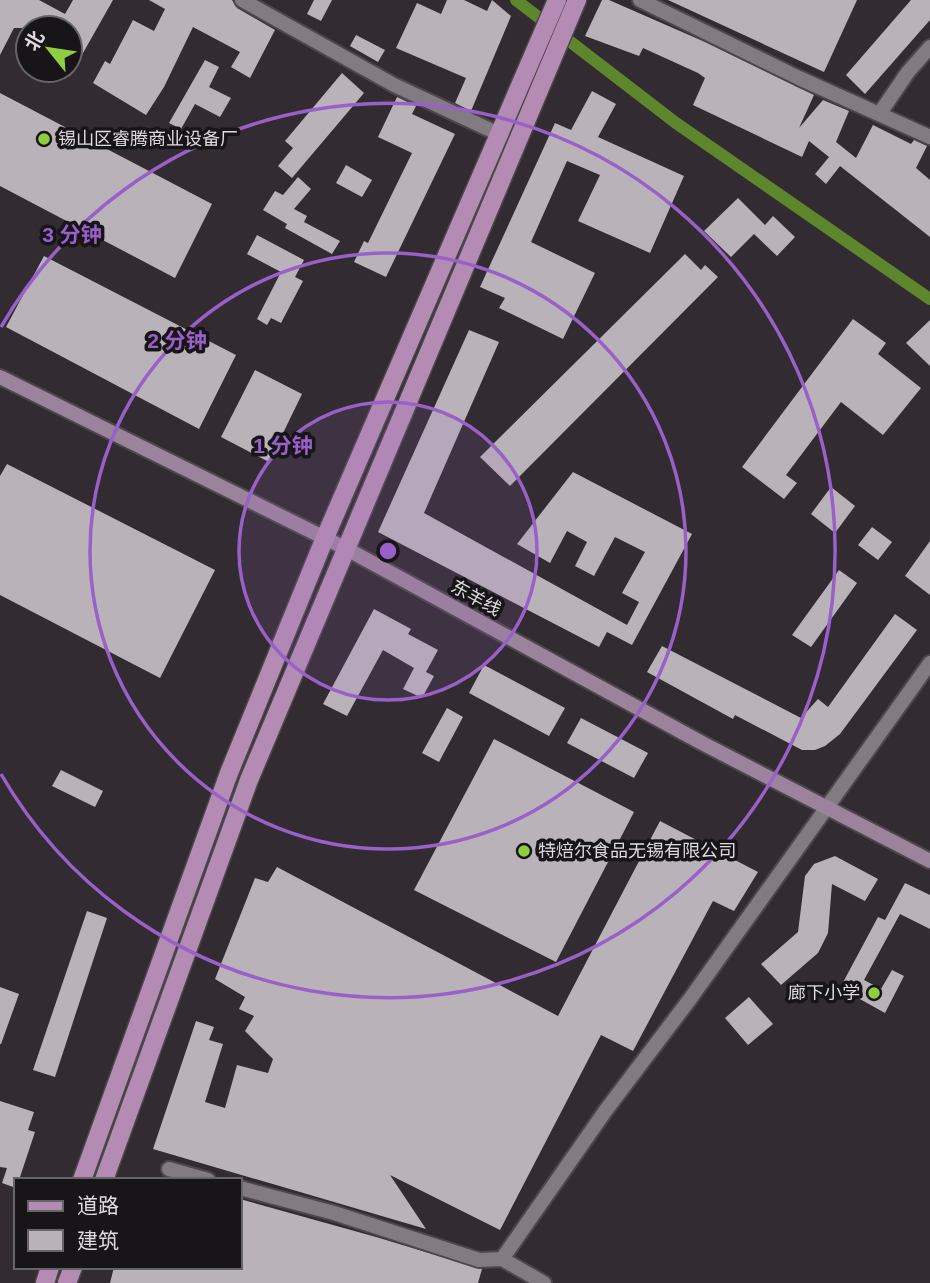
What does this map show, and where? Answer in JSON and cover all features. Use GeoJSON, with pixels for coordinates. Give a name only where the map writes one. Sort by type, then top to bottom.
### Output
{"type":"FeatureCollection","features":[{"type":"Feature","properties":{"kind":"main road"},"geometry":{"type":"LineString","coordinates":[[105,1178],[249,780],[577,0]]}},
{"type":"Feature","properties":{"kind":"main road"},"geometry":{"type":"LineString","coordinates":[[83,1178],[229,773],[324,540],[555,6]]}},
{"type":"Feature","properties":{"kind":"main road","name":"东羊线"},"geometry":{"type":"LineString","coordinates":[[0,377],[324,540],[345,548],[702,744],[930,861]]}},
{"type":"Feature","properties":{"kind":"street"},"geometry":{"type":"LineString","coordinates":[[242,0],[394,85],[501,135]]}},
{"type":"Feature","properties":{"kind":"street"},"geometry":{"type":"LineString","coordinates":[[640,0],[799,78],[930,136]]}},
{"type":"Feature","properties":{"kind":"street"},"geometry":{"type":"LineString","coordinates":[[880,113],[908,72],[930,47]]}},
{"type":"Feature","properties":{"kind":"street"},"geometry":{"type":"LineString","coordinates":[[502,1259],[606,1110],[690,999],[930,663]]}},
{"type":"Feature","properties":{"kind":"street"},"geometry":{"type":"LineString","coordinates":[[169,1169],[201,1178]]}},
{"type":"Feature","properties":{"kind":"street"},"geometry":{"type":"LineString","coordinates":[[242,1189],[334,1213],[479,1260],[502,1259],[544,1283]]}},
{"type":"Feature","properties":{"kind":"building"},"geometry":{"type":"Polygon","coordinates":[[[0,0],[39,0],[65,14],[14,14],[14,28],[0,55],[0,0]]]}},
{"type":"Feature","properties":{"kind":"building"},"geometry":{"type":"Polygon","coordinates":[[[73,0],[113,0],[84,51],[84,14],[65,14],[73,0]]]}},
{"type":"Feature","properties":{"kind":"building"},"geometry":{"type":"Polygon","coordinates":[[[149,0],[232,0],[237,8],[275,30],[250,78],[231,67],[240,52],[193,27],[164,87],[146,115],[93,83],[105,61],[110,64],[133,20],[154,31],[165,9],[149,0]]]}},
{"type":"Feature","properties":{"kind":"building"},"geometry":{"type":"Polygon","coordinates":[[[314,0],[332,0],[321,21],[307,14],[314,0]]]}},
{"type":"Feature","properties":{"kind":"building"},"geometry":{"type":"Polygon","coordinates":[[[447,0],[464,0],[487,11],[492,0],[511,16],[471,111],[455,103],[466,78],[396,48],[417,3],[441,14],[447,0]]]}},
{"type":"Feature","properties":{"kind":"building"},"geometry":{"type":"Polygon","coordinates":[[[602,0],[609,0],[705,42],[814,95],[799,128],[823,100],[849,111],[836,142],[856,158],[873,125],[911,144],[914,140],[927,146],[916,168],[930,180],[930,237],[840,166],[826,184],[815,174],[829,157],[809,141],[802,157],[693,105],[705,78],[698,73],[643,48],[639,56],[585,36],[602,0]]]}},
{"type":"Feature","properties":{"kind":"building"},"geometry":{"type":"Polygon","coordinates":[[[668,0],[857,0],[824,72],[668,0]]]}},
{"type":"Feature","properties":{"kind":"building"},"geometry":{"type":"Polygon","coordinates":[[[911,0],[930,0],[930,20],[865,94],[846,75],[911,0]]]}},
{"type":"Feature","properties":{"kind":"building"},"geometry":{"type":"Polygon","coordinates":[[[356,35],[385,50],[378,62],[350,46],[356,35]]]}},
{"type":"Feature","properties":{"kind":"building"},"geometry":{"type":"Polygon","coordinates":[[[205,60],[219,67],[209,87],[231,98],[220,117],[195,104],[181,129],[169,123],[205,60]]]}},
{"type":"Feature","properties":{"kind":"building"},"geometry":{"type":"Polygon","coordinates":[[[342,73],[364,93],[292,178],[278,166],[293,148],[285,141],[342,73]]]}},
{"type":"Feature","properties":{"kind":"building"},"geometry":{"type":"Polygon","coordinates":[[[592,91],[616,104],[598,137],[684,176],[650,253],[578,221],[600,175],[567,161],[531,242],[595,273],[563,339],[499,308],[505,298],[480,287],[555,123],[571,130],[592,91]]]}},
{"type":"Feature","properties":{"kind":"building","name":"锡山区睿腾商业设备厂"},"geometry":{"type":"Polygon","coordinates":[[[0,93],[212,204],[175,278],[0,186],[0,93]]]}},
{"type":"Feature","properties":{"kind":"building"},"geometry":{"type":"Polygon","coordinates":[[[397,97],[416,106],[412,114],[455,134],[386,277],[354,262],[364,241],[368,243],[412,153],[378,137],[397,97]]]}},
{"type":"Feature","properties":{"kind":"building"},"geometry":{"type":"Polygon","coordinates":[[[346,165],[372,180],[362,197],[336,183],[346,165]]]}},
{"type":"Feature","properties":{"kind":"building"},"geometry":{"type":"Polygon","coordinates":[[[298,177],[311,189],[294,209],[307,216],[304,222],[340,241],[332,254],[285,228],[287,224],[263,210],[275,191],[283,195],[298,177]]]}},
{"type":"Feature","properties":{"kind":"building"},"geometry":{"type":"Polygon","coordinates":[[[738,198],[765,225],[773,216],[795,237],[777,256],[754,234],[731,257],[704,231],[738,198]]]}},
{"type":"Feature","properties":{"kind":"building"},"geometry":{"type":"Polygon","coordinates":[[[257,235],[304,260],[295,277],[303,281],[281,323],[271,318],[267,325],[257,319],[281,272],[247,254],[257,235]]]}},
{"type":"Feature","properties":{"kind":"building"},"geometry":{"type":"Polygon","coordinates":[[[685,254],[701,270],[705,265],[718,277],[510,486],[480,457],[685,254]]]}},
{"type":"Feature","properties":{"kind":"building"},"geometry":{"type":"Polygon","coordinates":[[[44,256],[236,355],[199,429],[6,327],[44,256]]]}},
{"type":"Feature","properties":{"kind":"building"},"geometry":{"type":"Polygon","coordinates":[[[853,319],[886,343],[878,354],[921,388],[883,435],[841,402],[786,475],[797,483],[784,499],[742,467],[853,319]]]}},
{"type":"Feature","properties":{"kind":"building"},"geometry":{"type":"Polygon","coordinates":[[[930,320],[930,366],[906,343],[930,320]]]}},
{"type":"Feature","properties":{"kind":"building"},"geometry":{"type":"Polygon","coordinates":[[[469,330],[499,342],[424,513],[627,625],[639,602],[622,593],[645,552],[615,537],[594,576],[575,566],[587,542],[567,531],[550,563],[517,544],[573,472],[692,534],[632,645],[607,632],[599,647],[378,532],[469,330]]]}},
{"type":"Feature","properties":{"kind":"building"},"geometry":{"type":"Polygon","coordinates":[[[255,370],[302,394],[269,462],[221,437],[255,370]]]}},
{"type":"Feature","properties":{"kind":"building"},"geometry":{"type":"Polygon","coordinates":[[[7,464],[215,570],[160,678],[0,595],[0,476],[7,464]]]}},
{"type":"Feature","properties":{"kind":"building"},"geometry":{"type":"Polygon","coordinates":[[[831,487],[855,506],[835,533],[811,514],[831,487]]]}},
{"type":"Feature","properties":{"kind":"building"},"geometry":{"type":"Polygon","coordinates":[[[872,527],[892,542],[878,560],[858,545],[872,527]]]}},
{"type":"Feature","properties":{"kind":"building"},"geometry":{"type":"Polygon","coordinates":[[[930,541],[930,595],[905,576],[930,541]]]}},
{"type":"Feature","properties":{"kind":"building"},"geometry":{"type":"Polygon","coordinates":[[[839,570],[857,583],[811,647],[792,635],[839,570]]]}},
{"type":"Feature","properties":{"kind":"building"},"geometry":{"type":"Polygon","coordinates":[[[374,609],[411,629],[408,634],[438,650],[426,672],[434,676],[422,698],[403,689],[414,668],[383,650],[347,716],[323,704],[374,609]]]}},
{"type":"Feature","properties":{"kind":"building"},"geometry":{"type":"Polygon","coordinates":[[[895,614],[917,630],[840,734],[815,750],[802,750],[735,715],[733,719],[647,672],[662,646],[801,718],[818,699],[828,707],[895,614]]]}},
{"type":"Feature","properties":{"kind":"building"},"geometry":{"type":"Polygon","coordinates":[[[484,665],[565,708],[549,736],[469,693],[484,665]]]}},
{"type":"Feature","properties":{"kind":"building"},"geometry":{"type":"Polygon","coordinates":[[[447,708],[463,717],[439,762],[422,753],[447,708]]]}},
{"type":"Feature","properties":{"kind":"building"},"geometry":{"type":"Polygon","coordinates":[[[581,718],[648,753],[634,778],[567,743],[581,718]]]}},
{"type":"Feature","properties":{"kind":"building","name":"特焙尔食品无锡有限公司"},"geometry":{"type":"Polygon","coordinates":[[[494,739],[634,812],[556,962],[414,890],[494,739]]]}},
{"type":"Feature","properties":{"kind":"building"},"geometry":{"type":"Polygon","coordinates":[[[61,770],[103,791],[95,807],[52,786],[61,770]]]}},
{"type":"Feature","properties":{"kind":"building"},"geometry":{"type":"Polygon","coordinates":[[[660,821],[758,872],[734,911],[713,901],[633,1051],[601,1035],[500,1230],[390,1175],[426,1229],[153,1149],[196,1021],[214,1027],[209,1040],[223,1044],[205,1102],[225,1108],[237,1065],[268,1073],[273,1059],[245,1031],[254,1016],[239,1009],[245,997],[215,979],[255,878],[268,882],[277,867],[558,1016],[660,821]]]}},
{"type":"Feature","properties":{"kind":"building"},"geometry":{"type":"Polygon","coordinates":[[[835,856],[878,879],[865,901],[832,884],[828,933],[818,953],[781,985],[761,964],[798,932],[805,876],[814,864],[835,856]]]}},
{"type":"Feature","properties":{"kind":"building"},"geometry":{"type":"Polygon","coordinates":[[[905,883],[930,895],[930,929],[900,914],[864,980],[881,989],[892,970],[904,976],[885,1013],[840,988],[878,917],[885,920],[905,883]]]}},
{"type":"Feature","properties":{"kind":"building"},"geometry":{"type":"Polygon","coordinates":[[[87,911],[107,918],[55,1077],[33,1070],[87,911]]]}},
{"type":"Feature","properties":{"kind":"building"},"geometry":{"type":"Polygon","coordinates":[[[0,987],[19,994],[1,1044],[0,1044],[0,987]]]}},
{"type":"Feature","properties":{"kind":"building"},"geometry":{"type":"Polygon","coordinates":[[[749,997],[773,1024],[748,1045],[725,1018],[749,997]]]}},
{"type":"Feature","properties":{"kind":"building"},"geometry":{"type":"Polygon","coordinates":[[[0,1101],[34,1112],[28,1130],[35,1132],[20,1178],[14,1178],[14,1187],[2,1183],[7,1168],[0,1167],[0,1101]]]}},
{"type":"Feature","properties":{"kind":"building"},"geometry":{"type":"Polygon","coordinates":[[[242,1200],[482,1269],[478,1283],[110,1283],[114,1269],[242,1269],[242,1200]]]}},
{"type":"Feature","properties":{"kind":"waterway"},"geometry":{"type":"LineString","coordinates":[[516,0],[676,123],[930,299]]}},
{"type":"Feature","properties":{"kind":"place","name":"锡山区睿腾商业设备厂"},"geometry":{"type":"Point","coordinates":[44,139]}},
{"type":"Feature","properties":{"kind":"place","name":"特焙尔食品无锡有限公司"},"geometry":{"type":"Point","coordinates":[524,851]}},
{"type":"Feature","properties":{"kind":"place","name":"廊下小学"},"geometry":{"type":"Point","coordinates":[874,993]}}]}
